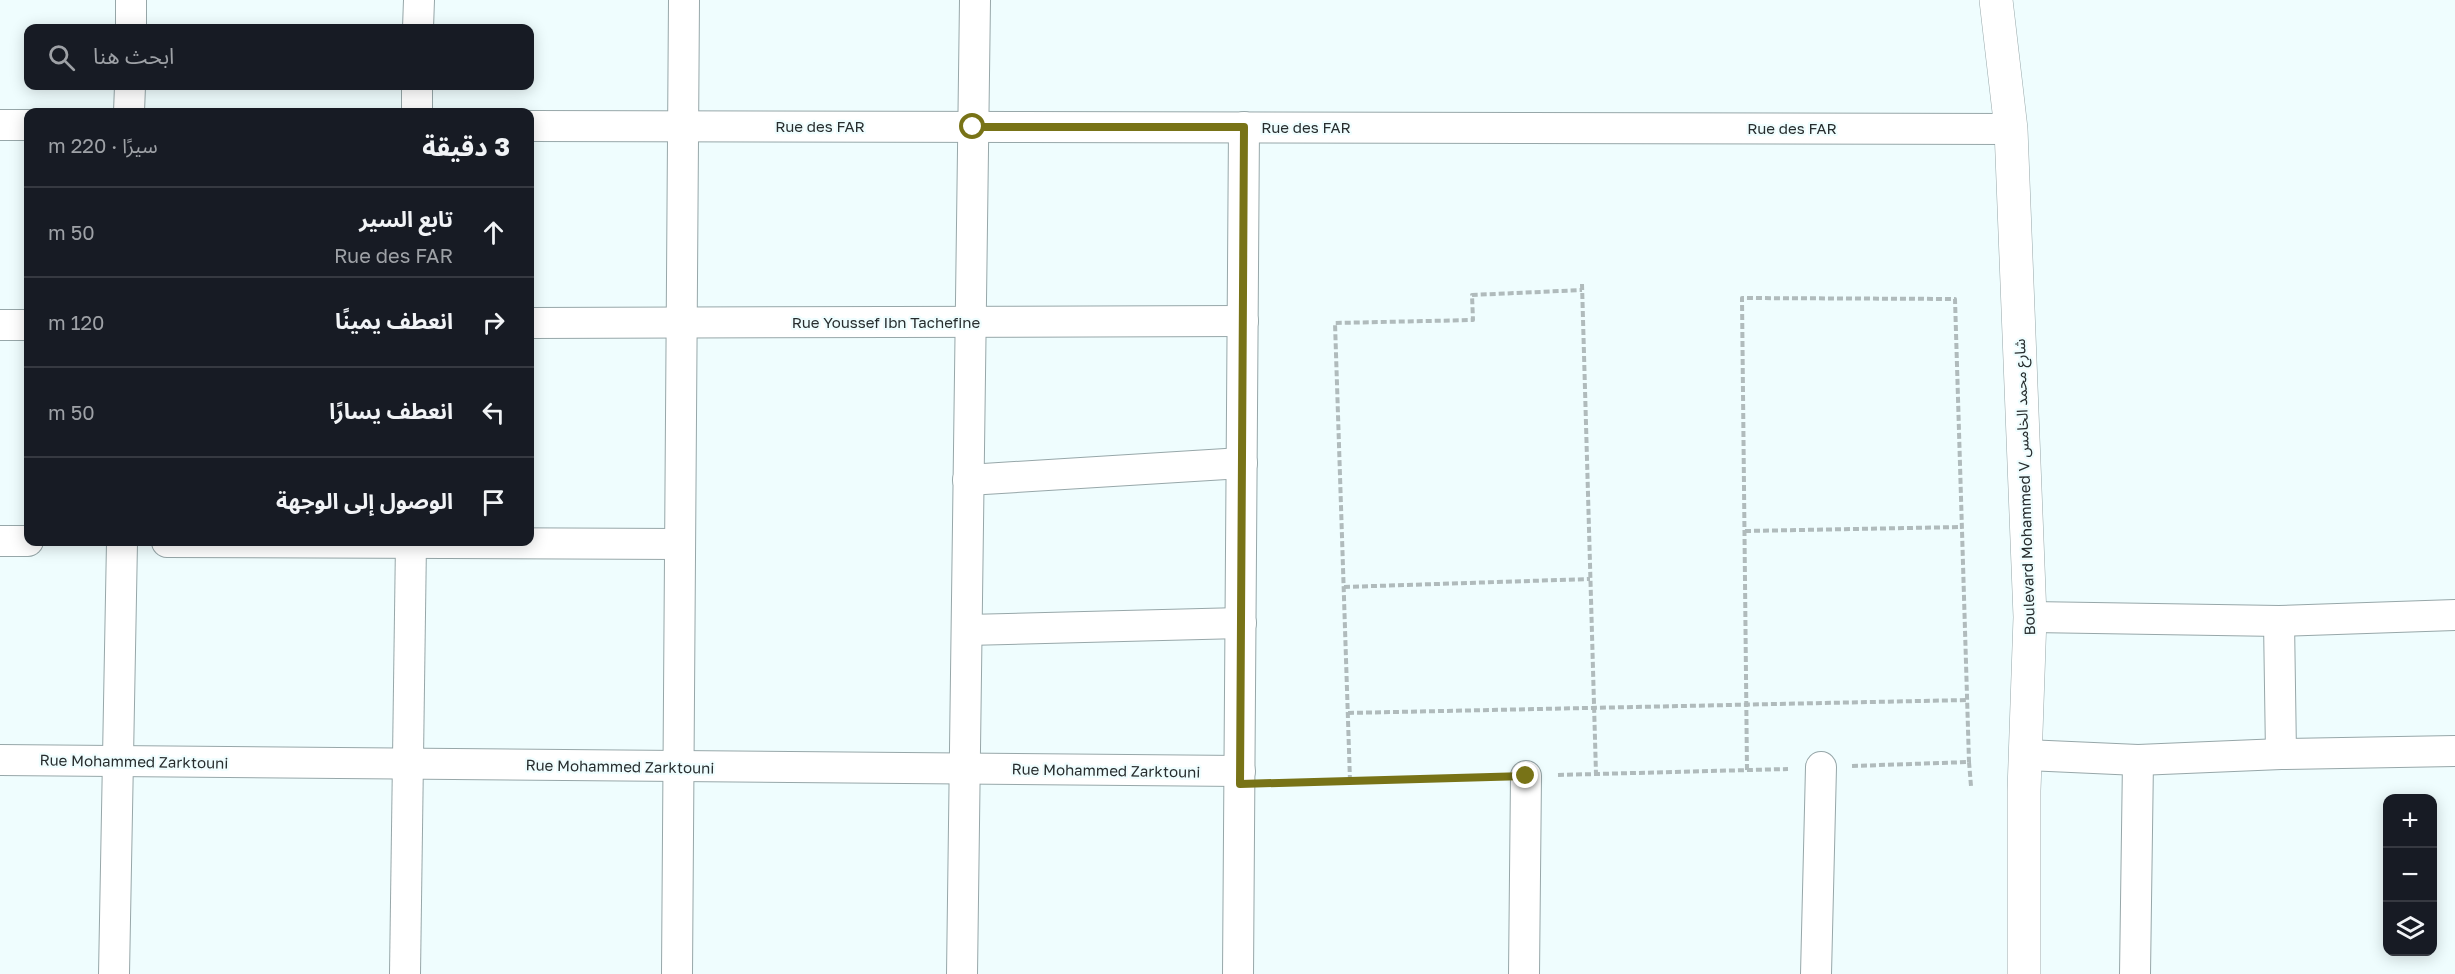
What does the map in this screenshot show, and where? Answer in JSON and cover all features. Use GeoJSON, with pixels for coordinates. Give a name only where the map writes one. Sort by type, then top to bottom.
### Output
{"type":"FeatureCollection","features":[{"type":"Feature","properties":{"kind":"street"},"geometry":{"type":"LineString","coordinates":[[131,0],[131,24]]}},
{"type":"Feature","properties":{"kind":"street"},"geometry":{"type":"LineString","coordinates":[[418,0],[418,24]]}},
{"type":"Feature","properties":{"kind":"street"},"geometry":{"type":"LineString","coordinates":[[677,974],[684,0]]}},
{"type":"Feature","properties":{"kind":"street"},"geometry":{"type":"LineString","coordinates":[[962,974],[975,0]]}},
{"type":"Feature","properties":{"kind":"street","name":"Boulevard Mohammed V شارع محمد الخامس"},"geometry":{"type":"LineString","coordinates":[[1996,0],[2011,129],[2030,617],[2024,791],[2024,974]]}},
{"type":"Feature","properties":{"kind":"street"},"geometry":{"type":"LineString","coordinates":[[129,108],[130,90]]}},
{"type":"Feature","properties":{"kind":"street"},"geometry":{"type":"LineString","coordinates":[[417,90],[417,108]]}},
{"type":"Feature","properties":{"kind":"street"},"geometry":{"type":"LineString","coordinates":[[0,125],[24,125]]}},
{"type":"Feature","properties":{"kind":"street","name":"Rue des FAR"},"geometry":{"type":"LineString","coordinates":[[534,126],[2011,129]]}},
{"type":"Feature","properties":{"kind":"street"},"geometry":{"type":"LineString","coordinates":[[1238,974],[1244,127]]}},
{"type":"Feature","properties":{"kind":"street","name":"Rue Youssef Ibn Tachefine"},"geometry":{"type":"LineString","coordinates":[[534,323],[1243,321]]}},
{"type":"Feature","properties":{"kind":"street"},"geometry":{"type":"LineString","coordinates":[[0,325],[24,325]]}},
{"type":"Feature","properties":{"kind":"street"},"geometry":{"type":"LineString","coordinates":[[968,480],[1242,463]]}},
{"type":"Feature","properties":{"kind":"street"},"geometry":{"type":"LineString","coordinates":[[0,541],[24,541]]}},
{"type":"Feature","properties":{"kind":"street"},"geometry":{"type":"LineString","coordinates":[[534,543],[680,544]]}},
{"type":"Feature","properties":{"kind":"street"},"geometry":{"type":"LineString","coordinates":[[114,974],[122,546]]}},
{"type":"Feature","properties":{"kind":"street"},"geometry":{"type":"LineString","coordinates":[[405,974],[411,546]]}},
{"type":"Feature","properties":{"kind":"street"},"geometry":{"type":"LineString","coordinates":[[2030,617],[2279,621],[2455,615]]}},
{"type":"Feature","properties":{"kind":"street"},"geometry":{"type":"LineString","coordinates":[[2279,621],[2281,754]]}},
{"type":"Feature","properties":{"kind":"street"},"geometry":{"type":"LineString","coordinates":[[967,630],[1240,623]]}},
{"type":"Feature","properties":{"kind":"street"},"geometry":{"type":"LineString","coordinates":[[2026,754],[2138,760],[2281,754],[2455,751]]}},
{"type":"Feature","properties":{"kind":"street","name":"Rue Mohammed Zarktouni"},"geometry":{"type":"LineString","coordinates":[[0,760],[965,769],[1240,778]]}},
{"type":"Feature","properties":{"kind":"street"},"geometry":{"type":"LineString","coordinates":[[2135,974],[2138,760]]}},
{"type":"Feature","properties":{"kind":"street"},"geometry":{"type":"LineString","coordinates":[[1816,974],[1821,768]]}},
{"type":"Feature","properties":{"kind":"street"},"geometry":{"type":"LineString","coordinates":[[1524,974],[1526,776]]}},
{"type":"Feature","properties":{"kind":"path"},"geometry":{"type":"LineString","coordinates":[[1582,284],[1596,774]]}},
{"type":"Feature","properties":{"kind":"path"},"geometry":{"type":"LineString","coordinates":[[1350,781],[1335,323],[1473,320],[1472,295],[1582,290]]}},
{"type":"Feature","properties":{"kind":"path"},"geometry":{"type":"LineString","coordinates":[[1747,770],[1742,298],[1955,299],[1968,762],[1971,786]]}},
{"type":"Feature","properties":{"kind":"path"},"geometry":{"type":"LineString","coordinates":[[1745,531],[1962,527]]}},
{"type":"Feature","properties":{"kind":"path"},"geometry":{"type":"LineString","coordinates":[[1344,587],[1590,579]]}},
{"type":"Feature","properties":{"kind":"path"},"geometry":{"type":"LineString","coordinates":[[1348,713],[1967,700]]}},
{"type":"Feature","properties":{"kind":"path"},"geometry":{"type":"LineString","coordinates":[[1240,778],[1350,781],[1968,762]]}},
{"type":"Feature","properties":{"kind":"route"},"geometry":{"type":"LineString","coordinates":[[973,127],[1244,127],[1240,784],[1526,776]]}}]}
